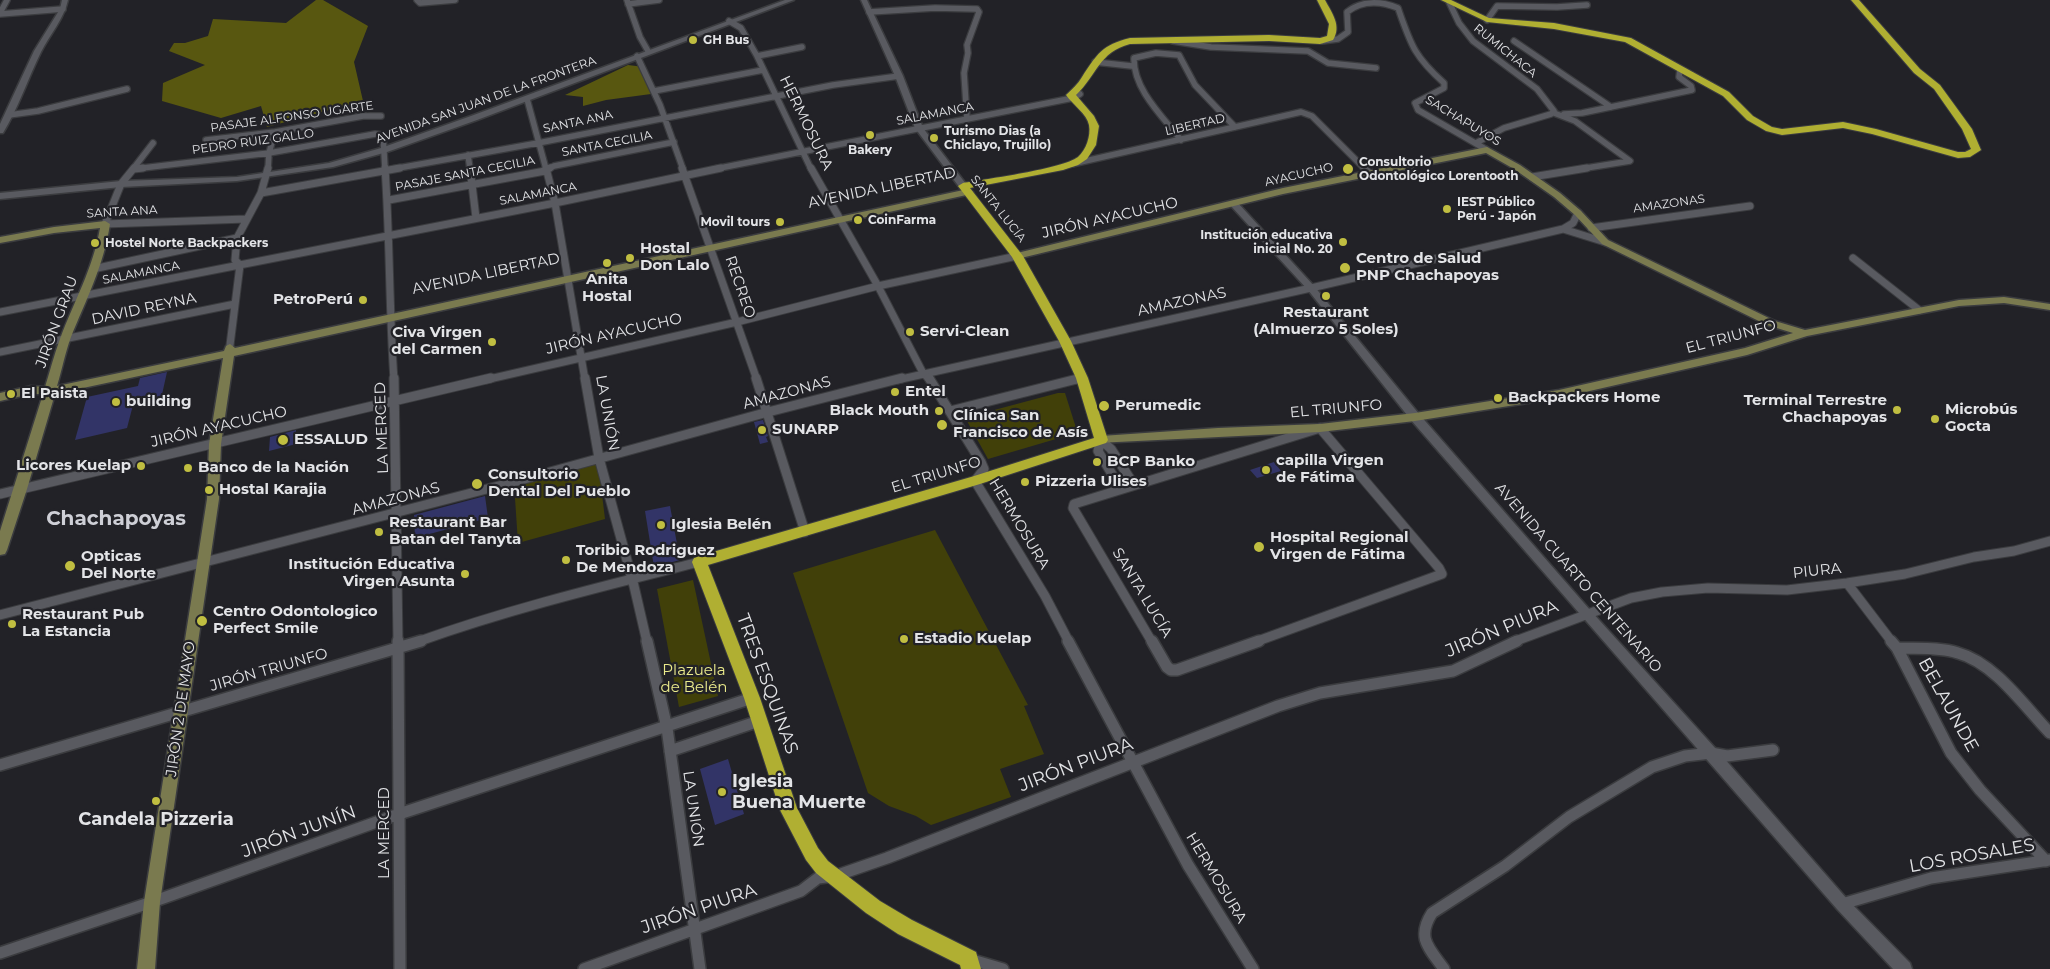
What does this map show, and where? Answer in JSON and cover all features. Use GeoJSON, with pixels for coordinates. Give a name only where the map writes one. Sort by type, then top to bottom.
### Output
{"type":"FeatureCollection","features":[{"type":"Feature","properties":{"kind":"highway"},"geometry":{"type":"LineString","coordinates":[[1076,95],[1098,56],[1121,43],[1269,38],[1320,41],[1330,38],[1333,33],[1333,24],[1321,0]]}},
{"type":"Feature","properties":{"kind":"highway"},"geometry":{"type":"LineString","coordinates":[[1447,1],[1487,20],[1554,26],[1628,40],[1726,94],[1750,118],[1769,129],[1782,132],[1843,125],[1873,131],[1947,152],[1967,155],[1974,153],[1976,147],[1972,138],[1937,87],[1917,71],[1855,0]]}},
{"type":"Feature","properties":{"kind":"highway"},"geometry":{"type":"LineString","coordinates":[[1076,95],[1102,122],[1098,147],[1090,160]]}},
{"type":"Feature","properties":{"kind":"highway"},"geometry":{"type":"LineString","coordinates":[[1069,165],[1085,156],[1094,135],[1092,119],[1076,95]]}},
{"type":"Feature","properties":{"kind":"highway","name":"AVENIDA LIBERTAD"},"geometry":{"type":"LineString","coordinates":[[966,189],[1062,172],[1090,160]]}},
{"type":"Feature","properties":{"kind":"highway","name":"AVENIDA LIBERTAD"},"geometry":{"type":"LineString","coordinates":[[966,189],[1069,165]]}},
{"type":"Feature","properties":{"kind":"highway","name":"SANTA LUCÍA"},"geometry":{"type":"LineString","coordinates":[[966,189],[1017,256],[1065,341],[1082,378],[1101,440]]}},
{"type":"Feature","properties":{"kind":"highway","name":"EL TRIUNFO"},"geometry":{"type":"LineString","coordinates":[[699,562],[975,481],[1101,440]]}},
{"type":"Feature","properties":{"kind":"highway","name":"TRES ESQUINAS"},"geometry":{"type":"LineString","coordinates":[[699,562],[752,698],[789,810],[812,854],[822,867],[873,907],[970,964]]}},
{"type":"Feature","properties":{"kind":"main road","name":"AYACUCHO"},"geometry":{"type":"LineString","coordinates":[[1234,204],[1283,191],[1487,150]]}},
{"type":"Feature","properties":{"kind":"main road","name":"SACHAPUYOS"},"geometry":{"type":"LineString","coordinates":[[1487,150],[1532,177],[1578,213],[1605,242],[1634,258],[1771,323],[1805,334]]}},
{"type":"Feature","properties":{"kind":"main road","name":"AVENIDA LIBERTAD"},"geometry":{"type":"LineString","coordinates":[[0,397],[229,350],[710,243],[966,189]]}},
{"type":"Feature","properties":{"kind":"main road","name":"JIRÓN AYACUCHO"},"geometry":{"type":"LineString","coordinates":[[1017,256],[1234,204]]}},
{"type":"Feature","properties":{"kind":"main road","name":"SANTA ANA"},"geometry":{"type":"LineString","coordinates":[[0,240],[54,230],[105,224]]}},
{"type":"Feature","properties":{"kind":"main road","name":"JIRÓN GRAU"},"geometry":{"type":"LineString","coordinates":[[0,550],[21,489],[65,339],[85,295],[102,244],[105,224]]}},
{"type":"Feature","properties":{"kind":"main road","name":"EL TRIUNFO"},"geometry":{"type":"LineString","coordinates":[[1101,440],[1218,432],[1320,428],[1416,417],[1577,390],[1747,351],[1805,334],[1959,303],[2004,300],[2050,307]]}},
{"type":"Feature","properties":{"kind":"main road","name":"JIRÓN 2 DE MAYO"},"geometry":{"type":"LineString","coordinates":[[146,969],[152,902],[213,499],[215,444],[229,350]]}},
{"type":"Feature","properties":{"kind":"street"},"geometry":{"type":"LineString","coordinates":[[0,14],[7,0]]}},
{"type":"Feature","properties":{"kind":"street"},"geometry":{"type":"LineString","coordinates":[[0,131],[28,71],[63,9],[65,0]]}},
{"type":"Feature","properties":{"kind":"street"},"geometry":{"type":"LineString","coordinates":[[417,0],[420,3],[428,4],[455,0]]}},
{"type":"Feature","properties":{"kind":"street"},"geometry":{"type":"LineString","coordinates":[[648,52],[640,37],[628,2],[659,0]]}},
{"type":"Feature","properties":{"kind":"street","name":"AVENIDA SAN JUAN DE LA FRONTERA"},"geometry":{"type":"LineString","coordinates":[[0,196],[121,184],[268,175],[322,167],[384,150],[527,99],[637,56],[791,0]]}},
{"type":"Feature","properties":{"kind":"street","name":"SANTA LUCÍA"},"geometry":{"type":"LineString","coordinates":[[864,0],[900,76],[919,128],[966,189]]}},
{"type":"Feature","properties":{"kind":"street"},"geometry":{"type":"LineString","coordinates":[[1546,6],[1550,0]]}},
{"type":"Feature","properties":{"kind":"street","name":"RUMICHACA"},"geometry":{"type":"LineString","coordinates":[[1447,1],[1464,31],[1473,41],[1537,90],[1555,113]]}},
{"type":"Feature","properties":{"kind":"street"},"geometry":{"type":"LineString","coordinates":[[1487,20],[1495,7],[1500,3],[1546,6],[1587,5]]}},
{"type":"Feature","properties":{"kind":"street","name":"SACHAPUYOS"},"geometry":{"type":"LineString","coordinates":[[1320,41],[1338,39],[1348,32],[1347,12],[1351,8],[1368,4],[1383,4],[1398,8],[1413,50],[1424,66],[1444,83],[1444,88],[1418,100],[1415,106],[1418,110],[1487,150]]}},
{"type":"Feature","properties":{"kind":"street"},"geometry":{"type":"LineString","coordinates":[[869,12],[935,8],[973,8],[979,12],[967,45],[968,53],[964,74],[967,119]]}},
{"type":"Feature","properties":{"kind":"street"},"geometry":{"type":"LineString","coordinates":[[0,14],[63,9]]}},
{"type":"Feature","properties":{"kind":"street","name":"HERMOSURA"},"geometry":{"type":"LineString","coordinates":[[729,22],[741,28],[757,56],[774,96],[802,151],[878,286],[923,372],[950,411],[981,462],[984,469],[975,481],[1045,596],[1188,864],[1254,969]]}},
{"type":"Feature","properties":{"kind":"street"},"geometry":{"type":"LineString","coordinates":[[1173,41],[1211,47],[1308,51],[1328,63],[1376,68]]}},
{"type":"Feature","properties":{"kind":"street"},"geometry":{"type":"LineString","coordinates":[[1514,41],[1611,107]]}},
{"type":"Feature","properties":{"kind":"street"},"geometry":{"type":"LineString","coordinates":[[757,56],[802,47]]}},
{"type":"Feature","properties":{"kind":"street"},"geometry":{"type":"LineString","coordinates":[[1181,140],[1148,97],[1132,66],[1134,58],[1142,55],[1179,55],[1184,68],[1200,91],[1235,127]]}},
{"type":"Feature","properties":{"kind":"street","name":"RECREO"},"geometry":{"type":"LineString","coordinates":[[637,56],[665,117],[710,243],[768,412],[805,532]]}},
{"type":"Feature","properties":{"kind":"street"},"geometry":{"type":"LineString","coordinates":[[1095,62],[1132,66]]}},
{"type":"Feature","properties":{"kind":"street"},"geometry":{"type":"LineString","coordinates":[[654,91],[764,70]]}},
{"type":"Feature","properties":{"kind":"street"},"geometry":{"type":"LineString","coordinates":[[1476,143],[1504,128],[1555,113],[1582,113],[1692,90],[1691,86],[1679,77],[1680,70]]}},
{"type":"Feature","properties":{"kind":"street","name":"SANTA ANA"},"geometry":{"type":"LineString","coordinates":[[261,193],[538,143],[774,96],[856,81],[900,76]]}},
{"type":"Feature","properties":{"kind":"street"},"geometry":{"type":"LineString","coordinates":[[9,115],[38,111],[127,89]]}},
{"type":"Feature","properties":{"kind":"street","name":"SALAMANCA"},"geometry":{"type":"LineString","coordinates":[[0,312],[555,203],[1076,95]]}},
{"type":"Feature","properties":{"kind":"street","name":"LA UNIÓN"},"geometry":{"type":"LineString","coordinates":[[527,99],[555,203],[599,458],[632,580],[668,728],[700,969]]}},
{"type":"Feature","properties":{"kind":"street"},"geometry":{"type":"LineString","coordinates":[[1305,113],[1312,116],[1369,173]]}},
{"type":"Feature","properties":{"kind":"street","name":"LIBERTAD"},"geometry":{"type":"LineString","coordinates":[[1090,160],[1305,113]]}},
{"type":"Feature","properties":{"kind":"street"},"geometry":{"type":"LineString","coordinates":[[1532,177],[1630,161],[1575,121],[1555,113]]}},
{"type":"Feature","properties":{"kind":"street","name":"PASAJE ALFONSO UGARTE"},"geometry":{"type":"LineString","coordinates":[[206,140],[276,132],[364,116],[381,116]]}},
{"type":"Feature","properties":{"kind":"street","name":"JIRÓN 2 DE MAYO"},"geometry":{"type":"LineString","coordinates":[[229,350],[240,265],[235,260],[237,238],[261,193],[268,175],[269,153],[276,132]]}},
{"type":"Feature","properties":{"kind":"street","name":"LA MERCED"},"geometry":{"type":"LineString","coordinates":[[375,134],[383,135],[387,171],[390,234],[390,314],[396,401],[400,969]]}},
{"type":"Feature","properties":{"kind":"street","name":"PEDRO RUIZ GALLO"},"geometry":{"type":"LineString","coordinates":[[134,169],[269,153],[375,134]]}},
{"type":"Feature","properties":{"kind":"street","name":"SANTA CECILIA"},"geometry":{"type":"LineString","coordinates":[[545,170],[554,166],[674,142]]}},
{"type":"Feature","properties":{"kind":"street","name":"JIRÓN GRAU"},"geometry":{"type":"LineString","coordinates":[[105,224],[121,184],[153,143]]}},
{"type":"Feature","properties":{"kind":"street"},"geometry":{"type":"LineString","coordinates":[[468,155],[476,218]]}},
{"type":"Feature","properties":{"kind":"street","name":"AVENIDA LIBERTAD"},"geometry":{"type":"LineString","coordinates":[[1069,165],[1090,160]]}},
{"type":"Feature","properties":{"kind":"street","name":"PASAJE SANTA CECILIA"},"geometry":{"type":"LineString","coordinates":[[388,200],[545,170]]}},
{"type":"Feature","properties":{"kind":"street","name":"AVENIDA CUARTO CENTENARIO"},"geometry":{"type":"LineString","coordinates":[[1234,204],[1311,288],[1416,417],[1586,614],[1711,753],[1842,904],[1904,969]]}},
{"type":"Feature","properties":{"kind":"street","name":"AMAZONAS"},"geometry":{"type":"LineString","coordinates":[[1591,228],[1750,206]]}},
{"type":"Feature","properties":{"kind":"street"},"geometry":{"type":"LineString","coordinates":[[1563,229],[1572,225],[1578,213]]}},
{"type":"Feature","properties":{"kind":"street","name":"SANTA ANA"},"geometry":{"type":"LineString","coordinates":[[105,224],[246,219]]}},
{"type":"Feature","properties":{"kind":"street"},"geometry":{"type":"LineString","coordinates":[[1563,229],[1605,242]]}},
{"type":"Feature","properties":{"kind":"street","name":"AMAZONAS"},"geometry":{"type":"LineString","coordinates":[[0,614],[202,564],[923,372],[1311,288],[1563,229]]}},
{"type":"Feature","properties":{"kind":"street"},"geometry":{"type":"LineString","coordinates":[[93,269],[237,238]]}},
{"type":"Feature","properties":{"kind":"street","name":"JIRÓN AYACUCHO"},"geometry":{"type":"LineString","coordinates":[[0,494],[581,356],[737,322],[878,286],[1017,256]]}},
{"type":"Feature","properties":{"kind":"street"},"geometry":{"type":"LineString","coordinates":[[1853,258],[1919,310]]}},
{"type":"Feature","properties":{"kind":"street","name":"DAVID REYNA"},"geometry":{"type":"LineString","coordinates":[[0,352],[235,304]]}},
{"type":"Feature","properties":{"kind":"street"},"geometry":{"type":"LineString","coordinates":[[950,411],[1082,378]]}},
{"type":"Feature","properties":{"kind":"street"},"geometry":{"type":"LineString","coordinates":[[1121,489],[1320,428]]}},
{"type":"Feature","properties":{"kind":"street","name":"SANTA LUCÍA"},"geometry":{"type":"LineString","coordinates":[[1134,485],[1110,449],[1101,440],[1098,451],[1121,489],[1074,504],[1073,508],[1167,668],[1171,670],[1177,670],[1428,581],[1442,574],[1439,568],[1320,428]]}},
{"type":"Feature","properties":{"kind":"street","name":"PIURA"},"geometry":{"type":"LineString","coordinates":[[1586,614],[1631,598],[1662,592],[1708,588],[1787,590],[1905,574],[1974,557],[2014,551],[2050,540]]}},
{"type":"Feature","properties":{"kind":"street","name":"EL TRIUNFO"},"geometry":{"type":"LineString","coordinates":[[632,580],[699,562]]}},
{"type":"Feature","properties":{"kind":"street","name":"JIRÓN TRIUNFO"},"geometry":{"type":"LineString","coordinates":[[0,765],[398,649],[459,627],[558,597],[632,580]]}},
{"type":"Feature","properties":{"kind":"street","name":"BELAUNDE"},"geometry":{"type":"LineString","coordinates":[[1847,583],[1897,648],[1951,753],[1980,790],[2048,860]]}},
{"type":"Feature","properties":{"kind":"street","name":"JIRÓN PIURA"},"geometry":{"type":"LineString","coordinates":[[584,969],[801,891],[818,878],[835,876],[887,858],[1278,706],[1320,693],[1453,671],[1503,646],[1586,614]]}},
{"type":"Feature","properties":{"kind":"street"},"geometry":{"type":"LineString","coordinates":[[1897,648],[1959,653],[1974,659],[1992,672],[2050,733]]}},
{"type":"Feature","properties":{"kind":"street","name":"JIRÓN JUNÍN"},"geometry":{"type":"LineString","coordinates":[[0,953],[152,902],[399,814],[668,728],[752,698]]}},
{"type":"Feature","properties":{"kind":"street"},"geometry":{"type":"LineString","coordinates":[[670,751],[759,721]]}},
{"type":"Feature","properties":{"kind":"street"},"geometry":{"type":"LineString","coordinates":[[1444,969],[1423,938],[1423,924],[1432,913],[1504,866],[1569,817],[1617,786],[1652,767],[1685,756],[1711,753],[1727,756],[1773,750]]}},
{"type":"Feature","properties":{"kind":"street","name":"LOS ROSALES"},"geometry":{"type":"LineString","coordinates":[[1842,904],[1931,878],[2048,860]]}},
{"type":"Feature","properties":{"kind":"street"},"geometry":{"type":"LineString","coordinates":[[970,964],[1003,969]]}},
{"type":"Feature","properties":{"kind":"green space"},"geometry":{"type":"Polygon","coordinates":[[[1058,393],[1065,393],[1077,431],[1073,434],[988,459],[967,421],[968,417],[1058,393]]]}},
{"type":"Feature","properties":{"kind":"green space"},"geometry":{"type":"Polygon","coordinates":[[[598,462],[605,519],[518,543],[514,483],[598,462]]]}},
{"type":"Feature","properties":{"kind":"green space","name":"Estadio Kuelap"},"geometry":{"type":"Polygon","coordinates":[[[935,530],[1028,705],[1024,706],[1044,754],[1000,769],[1011,797],[931,825],[916,816],[889,806],[868,793],[793,573],[935,530]]]}},
{"type":"Feature","properties":{"kind":"green space","name":"Plazuela de Belén"},"geometry":{"type":"Polygon","coordinates":[[[693,580],[718,696],[679,707],[657,589],[693,580]]]}},
{"type":"Feature","properties":{"kind":"shaded area"},"geometry":{"type":"Polygon","coordinates":[[[316,0],[323,0],[368,26],[354,62],[363,101],[267,127],[261,106],[221,118],[162,101],[163,83],[205,65],[169,51],[174,43],[185,43],[208,36],[213,19],[286,23],[316,0]]]}},
{"type":"Feature","properties":{"kind":"shaded area"},"geometry":{"type":"Polygon","coordinates":[[[628,65],[644,67],[651,94],[606,100],[583,106],[583,97],[565,95],[628,65]]]}},
{"type":"Feature","properties":{"kind":"building","name":"building"},"geometry":{"type":"Polygon","coordinates":[[[167,372],[161,399],[133,405],[127,428],[75,440],[87,397],[138,386],[140,378],[167,372]]]}},
{"type":"Feature","properties":{"kind":"building","name":"SUNARP"},"geometry":{"type":"Polygon","coordinates":[[[763,420],[768,442],[760,444],[754,422],[763,420]]]}},
{"type":"Feature","properties":{"kind":"building","name":"ESSALUD"},"geometry":{"type":"Polygon","coordinates":[[[296,430],[296,444],[269,451],[270,437],[296,430]]]}},
{"type":"Feature","properties":{"kind":"building","name":"capilla Virgen de Fátima"},"geometry":{"type":"Polygon","coordinates":[[[1274,462],[1281,471],[1257,478],[1250,470],[1274,462]]]}},
{"type":"Feature","properties":{"kind":"building"},"geometry":{"type":"Polygon","coordinates":[[[485,496],[488,518],[415,538],[414,515],[485,496]]]}},
{"type":"Feature","properties":{"kind":"building","name":"Iglesia Belén"},"geometry":{"type":"Polygon","coordinates":[[[670,506],[680,560],[654,567],[645,511],[670,506]]]}},
{"type":"Feature","properties":{"kind":"building","name":"Iglesia Buena Muerte"},"geometry":{"type":"Polygon","coordinates":[[[728,759],[744,814],[715,825],[700,769],[728,759]]]}},
{"type":"Feature","properties":{"kind":"place","name":"GH Bus"},"geometry":{"type":"Point","coordinates":[693,40]}},
{"type":"Feature","properties":{"kind":"place","name":"Bakery"},"geometry":{"type":"Point","coordinates":[870,135]}},
{"type":"Feature","properties":{"kind":"place","name":"Turismo Dias (a Chiclayo, Trujillo)"},"geometry":{"type":"Point","coordinates":[934,138]}},
{"type":"Feature","properties":{"kind":"place","name":"Consultorio Odontológico Lorentooth"},"geometry":{"type":"Point","coordinates":[1348,169]}},
{"type":"Feature","properties":{"kind":"place","name":"IEST Público Perú - Japón"},"geometry":{"type":"Point","coordinates":[1447,209]}},
{"type":"Feature","properties":{"kind":"place","name":"CoinFarma"},"geometry":{"type":"Point","coordinates":[858,220]}},
{"type":"Feature","properties":{"kind":"place","name":"Movil tours"},"geometry":{"type":"Point","coordinates":[780,222]}},
{"type":"Feature","properties":{"kind":"place","name":"Institución educativa inicial No. 20"},"geometry":{"type":"Point","coordinates":[1343,242]}},
{"type":"Feature","properties":{"kind":"place","name":"Hostel Norte Backpackers"},"geometry":{"type":"Point","coordinates":[95,243]}},
{"type":"Feature","properties":{"kind":"place","name":"Hostal Don Lalo"},"geometry":{"type":"Point","coordinates":[630,258]}},
{"type":"Feature","properties":{"kind":"place","name":"Anita Hostal"},"geometry":{"type":"Point","coordinates":[607,263]}},
{"type":"Feature","properties":{"kind":"place","name":"Centro de Salud PNP Chachapoyas"},"geometry":{"type":"Point","coordinates":[1345,268]}},
{"type":"Feature","properties":{"kind":"place","name":"Restaurant (Almuerzo 5 Soles)"},"geometry":{"type":"Point","coordinates":[1326,296]}},
{"type":"Feature","properties":{"kind":"place","name":"PetroPerú"},"geometry":{"type":"Point","coordinates":[363,300]}},
{"type":"Feature","properties":{"kind":"place","name":"Servi-Clean"},"geometry":{"type":"Point","coordinates":[910,332]}},
{"type":"Feature","properties":{"kind":"place","name":"Civa Virgen del Carmen"},"geometry":{"type":"Point","coordinates":[492,342]}},
{"type":"Feature","properties":{"kind":"place","name":"Entel"},"geometry":{"type":"Point","coordinates":[895,392]}},
{"type":"Feature","properties":{"kind":"place","name":"El Paista"},"geometry":{"type":"Point","coordinates":[11,394]}},
{"type":"Feature","properties":{"kind":"place","name":"Backpackers Home"},"geometry":{"type":"Point","coordinates":[1498,398]}},
{"type":"Feature","properties":{"kind":"place","name":"building"},"geometry":{"type":"Point","coordinates":[116,402]}},
{"type":"Feature","properties":{"kind":"place","name":"Perumedic"},"geometry":{"type":"Point","coordinates":[1104,406]}},
{"type":"Feature","properties":{"kind":"place","name":"Terminal Terrestre Chachapoyas"},"geometry":{"type":"Point","coordinates":[1897,410]}},
{"type":"Feature","properties":{"kind":"place","name":"Black Mouth"},"geometry":{"type":"Point","coordinates":[939,411]}},
{"type":"Feature","properties":{"kind":"place","name":"Microbús Gocta"},"geometry":{"type":"Point","coordinates":[1935,419]}},
{"type":"Feature","properties":{"kind":"place","name":"Clínica San Francisco de Asís"},"geometry":{"type":"Point","coordinates":[942,425]}},
{"type":"Feature","properties":{"kind":"place","name":"SUNARP"},"geometry":{"type":"Point","coordinates":[762,430]}},
{"type":"Feature","properties":{"kind":"place","name":"ESSALUD"},"geometry":{"type":"Point","coordinates":[283,440]}},
{"type":"Feature","properties":{"kind":"place","name":"BCP Banko"},"geometry":{"type":"Point","coordinates":[1097,462]}},
{"type":"Feature","properties":{"kind":"place","name":"Licores Kuelap"},"geometry":{"type":"Point","coordinates":[141,466]}},
{"type":"Feature","properties":{"kind":"place","name":"Banco de la Nación"},"geometry":{"type":"Point","coordinates":[188,468]}},
{"type":"Feature","properties":{"kind":"place","name":"capilla Virgen de Fátima"},"geometry":{"type":"Point","coordinates":[1266,470]}},
{"type":"Feature","properties":{"kind":"place","name":"Pizzeria Ulises"},"geometry":{"type":"Point","coordinates":[1025,482]}},
{"type":"Feature","properties":{"kind":"place","name":"Consultorio Dental Del Pueblo"},"geometry":{"type":"Point","coordinates":[477,484]}},
{"type":"Feature","properties":{"kind":"place","name":"Hostal Karajia"},"geometry":{"type":"Point","coordinates":[209,490]}},
{"type":"Feature","properties":{"kind":"place","name":"Iglesia Belén"},"geometry":{"type":"Point","coordinates":[661,525]}},
{"type":"Feature","properties":{"kind":"place","name":"Restaurant Bar Batan del Tanyta"},"geometry":{"type":"Point","coordinates":[379,532]}},
{"type":"Feature","properties":{"kind":"place","name":"Hospital Regional Virgen de Fátima"},"geometry":{"type":"Point","coordinates":[1259,547]}},
{"type":"Feature","properties":{"kind":"place","name":"Toribio Rodriguez De Mendoza"},"geometry":{"type":"Point","coordinates":[566,560]}},
{"type":"Feature","properties":{"kind":"place","name":"Opticas Del Norte"},"geometry":{"type":"Point","coordinates":[70,566]}},
{"type":"Feature","properties":{"kind":"place","name":"Institución Educativa Virgen Asunta"},"geometry":{"type":"Point","coordinates":[465,574]}},
{"type":"Feature","properties":{"kind":"place","name":"Centro Odontologico Perfect Smile"},"geometry":{"type":"Point","coordinates":[202,621]}},
{"type":"Feature","properties":{"kind":"place","name":"Restaurant Pub La Estancia"},"geometry":{"type":"Point","coordinates":[12,624]}},
{"type":"Feature","properties":{"kind":"place","name":"Estadio Kuelap"},"geometry":{"type":"Point","coordinates":[904,639]}},
{"type":"Feature","properties":{"kind":"place","name":"Iglesia Buena Muerte"},"geometry":{"type":"Point","coordinates":[722,792]}},
{"type":"Feature","properties":{"kind":"place","name":"Candela Pizzeria"},"geometry":{"type":"Point","coordinates":[156,801]}},
{"type":"Feature","properties":{"kind":"district","name":"Chachapoyas"},"geometry":{"type":"Point","coordinates":[116,519]}}]}
